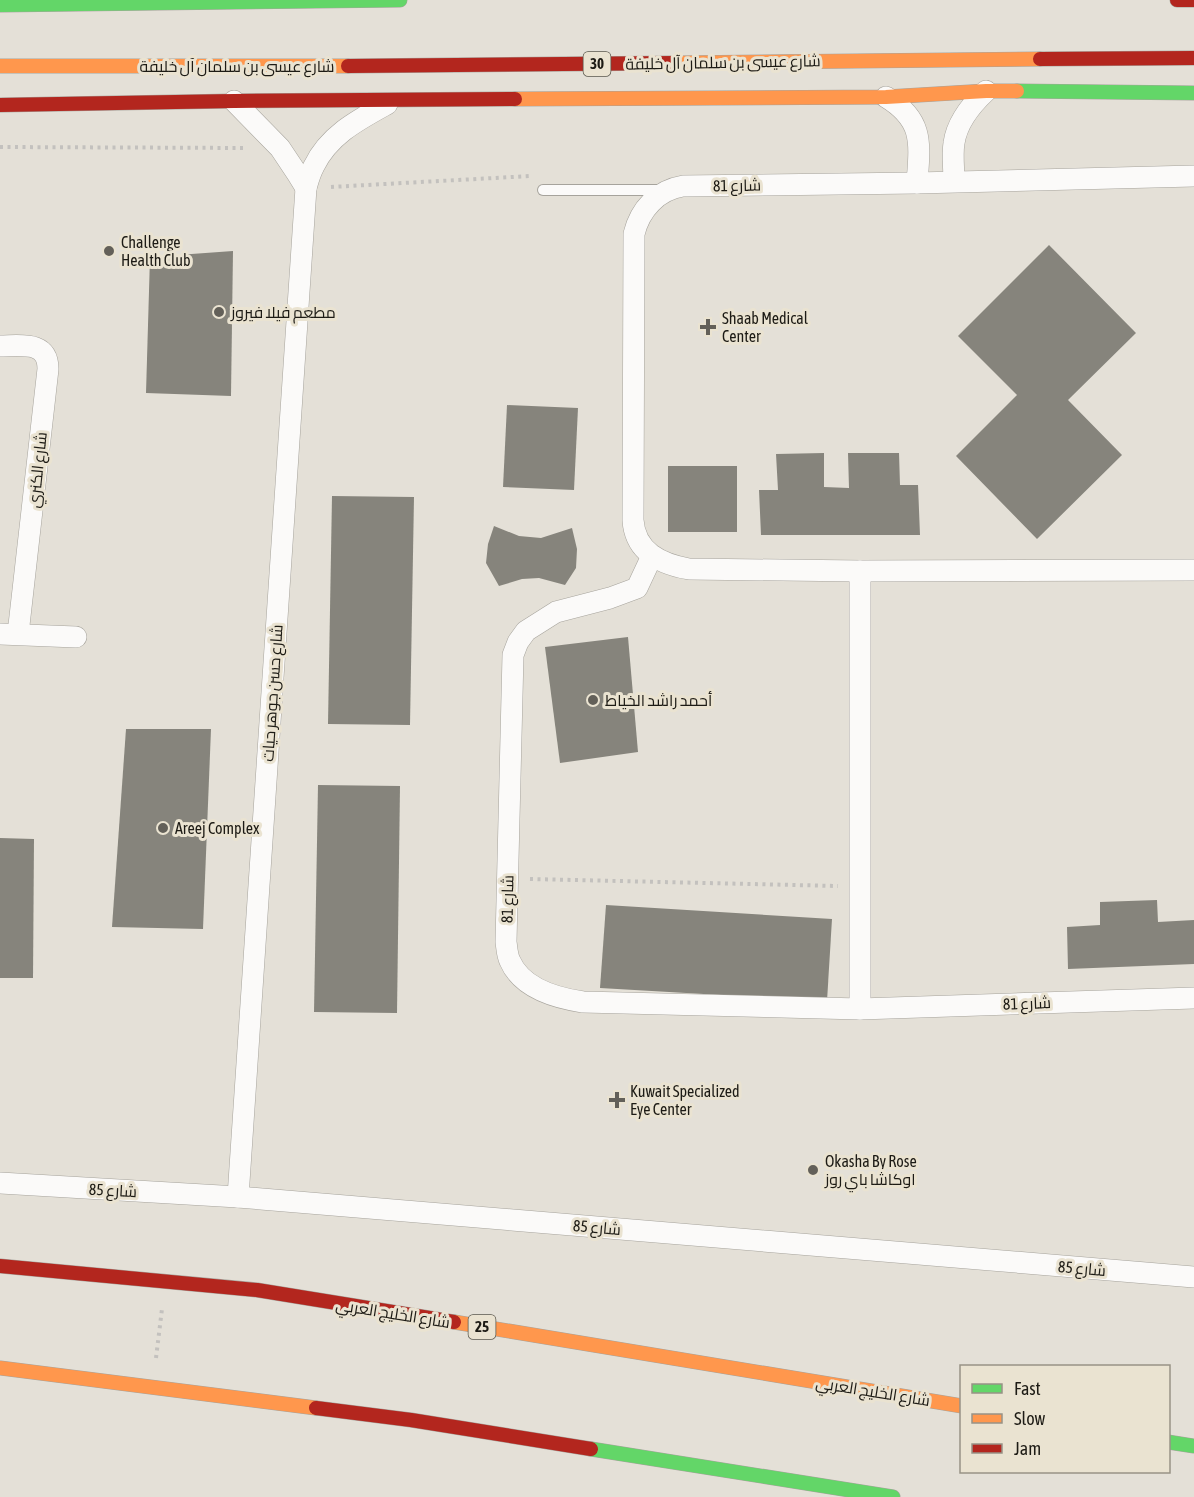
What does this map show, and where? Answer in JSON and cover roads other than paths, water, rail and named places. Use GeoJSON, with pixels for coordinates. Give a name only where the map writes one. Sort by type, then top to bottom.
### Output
{"type":"FeatureCollection","features":[{"type":"Feature","properties":{"kind":"main road"},"geometry":{"type":"LineString","coordinates":[[0,5],[400,0]]}},
{"type":"Feature","properties":{"kind":"main road"},"geometry":{"type":"LineString","coordinates":[[1177,0],[1194,0]]}},
{"type":"Feature","properties":{"kind":"main road","name":"شارع عيسى بن سلمان آل خليفة"},"geometry":{"type":"LineString","coordinates":[[0,66],[346,66],[1194,58]]}},
{"type":"Feature","properties":{"kind":"main road"},"geometry":{"type":"LineString","coordinates":[[0,105],[234,101],[886,97],[986,91],[1194,93]]}},
{"type":"Feature","properties":{"kind":"main road","name":"شارع الخليج العربي"},"geometry":{"type":"LineString","coordinates":[[0,1266],[257,1290],[960,1406]]}},
{"type":"Feature","properties":{"kind":"main road"},"geometry":{"type":"LineString","coordinates":[[0,1368],[411,1420],[893,1497]]}},
{"type":"Feature","properties":{"kind":"main road"},"geometry":{"type":"LineString","coordinates":[[1170,1442],[1194,1446]]}},
{"type":"Feature","properties":{"kind":"street"},"geometry":{"type":"LineString","coordinates":[[954,181],[954,143],[958,128],[965,114],[986,91]]}},
{"type":"Feature","properties":{"kind":"street"},"geometry":{"type":"LineString","coordinates":[[886,97],[902,108],[914,123],[920,148],[917,183]]}},
{"type":"Feature","properties":{"kind":"street"},"geometry":{"type":"LineString","coordinates":[[234,101],[280,148],[306,188]]}},
{"type":"Feature","properties":{"kind":"street","name":"شارع حسن جوهر حيات"},"geometry":{"type":"LineString","coordinates":[[238,1197],[306,188],[313,167],[325,148],[341,131],[393,101]]}},
{"type":"Feature","properties":{"kind":"street","name":"شارع 81"},"geometry":{"type":"LineString","coordinates":[[667,190],[683,186],[1194,176]]}},
{"type":"Feature","properties":{"kind":"street"},"geometry":{"type":"LineString","coordinates":[[667,190],[642,212],[633,234],[634,528],[640,544],[652,556],[668,564],[689,569],[1194,570]]}},
{"type":"Feature","properties":{"kind":"street","name":"شارع الكنري"},"geometry":{"type":"LineString","coordinates":[[0,346],[36,347],[48,360],[9,634],[76,637]]}},
{"type":"Feature","properties":{"kind":"street","name":"شارع 81"},"geometry":{"type":"LineString","coordinates":[[652,556],[637,588],[610,598],[556,612],[526,631],[513,655],[506,942],[510,960],[519,976],[545,993],[562,999],[583,1002],[860,1009],[1194,998]]}},
{"type":"Feature","properties":{"kind":"street"},"geometry":{"type":"LineString","coordinates":[[860,571],[860,1009]]}},
{"type":"Feature","properties":{"kind":"street","name":"شارع 85"},"geometry":{"type":"LineString","coordinates":[[0,1183],[238,1197],[1194,1277]]}},
{"type":"Feature","properties":{"kind":"lane"},"geometry":{"type":"LineString","coordinates":[[543,190],[667,190]]}},
{"type":"Feature","properties":{"kind":"place","name":"Challenge Health Club"},"geometry":{"type":"Point","coordinates":[109,251]}},
{"type":"Feature","properties":{"kind":"place","name":"مطعم فيلا فيروز"},"geometry":{"type":"Point","coordinates":[219,312]}},
{"type":"Feature","properties":{"kind":"place","name":"Shaab Medical Center"},"geometry":{"type":"Point","coordinates":[708,327]}},
{"type":"Feature","properties":{"kind":"place","name":"أحمد راشد الخياط"},"geometry":{"type":"Point","coordinates":[593,700]}},
{"type":"Feature","properties":{"kind":"place","name":"Areej Complex"},"geometry":{"type":"Point","coordinates":[163,828]}},
{"type":"Feature","properties":{"kind":"place","name":"Kuwait Specialized Eye Center"},"geometry":{"type":"Point","coordinates":[617,1100]}},
{"type":"Feature","properties":{"kind":"place","name":"Okasha By Rose اوكاشا باي روز"},"geometry":{"type":"Point","coordinates":[813,1170]}}]}
